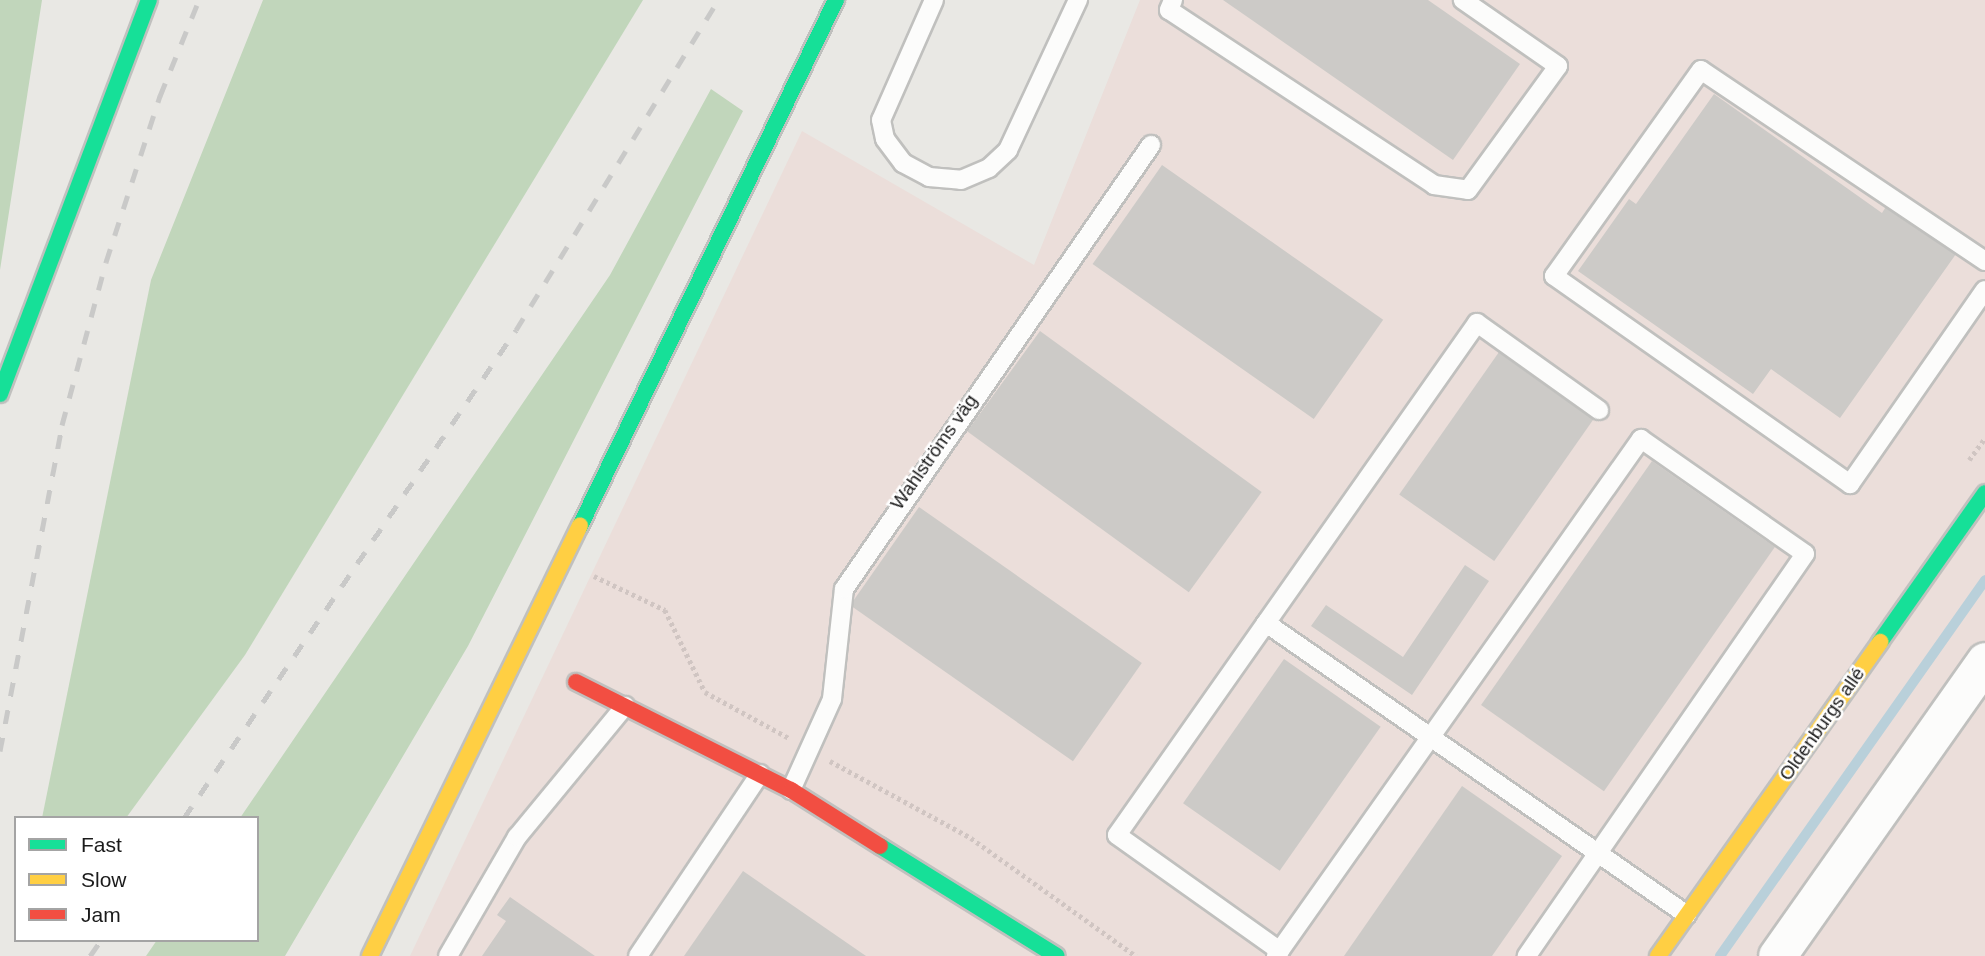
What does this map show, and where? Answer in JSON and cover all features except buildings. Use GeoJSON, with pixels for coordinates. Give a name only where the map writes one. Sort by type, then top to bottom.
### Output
{"type":"FeatureCollection","features":[{"type":"Feature","properties":{"kind":"street"},"geometry":{"type":"LineString","coordinates":[[0,394],[149,0]]}},
{"type":"Feature","properties":{"kind":"street"},"geometry":{"type":"LineString","coordinates":[[370,956],[836,0]]}},
{"type":"Feature","properties":{"kind":"street","name":"Oldenburgs allé"},"geometry":{"type":"LineString","coordinates":[[1658,956],[1985,493]]}},
{"type":"Feature","properties":{"kind":"street"},"geometry":{"type":"LineString","coordinates":[[1777,956],[1985,662]]}},
{"type":"Feature","properties":{"kind":"street"},"geometry":{"type":"LineString","coordinates":[[576,682],[791,790],[958,888],[1057,956]]}},
{"type":"Feature","properties":{"kind":"lane"},"geometry":{"type":"LineString","coordinates":[[934,0],[881,120],[885,139],[903,163],[929,177],[961,180],[989,168],[1008,150],[1078,0]]}},
{"type":"Feature","properties":{"kind":"lane"},"geometry":{"type":"LineString","coordinates":[[1173,0],[1169,10],[1434,186],[1468,190],[1559,66],[1463,0]]}},
{"type":"Feature","properties":{"kind":"lane"},"geometry":{"type":"LineString","coordinates":[[1985,261],[1701,70],[1554,276],[1850,484],[1985,290]]}},
{"type":"Feature","properties":{"kind":"lane","name":"Wahlströms väg"},"geometry":{"type":"LineString","coordinates":[[791,790],[832,699],[844,589],[1151,145]]}},
{"type":"Feature","properties":{"kind":"lane"},"geometry":{"type":"LineString","coordinates":[[1527,956],[1805,554],[1641,439],[1278,954],[1116,835],[1477,323],[1599,410]]}},
{"type":"Feature","properties":{"kind":"lane"},"geometry":{"type":"LineString","coordinates":[[1266,623],[1687,915]]}},
{"type":"Feature","properties":{"kind":"lane"},"geometry":{"type":"LineString","coordinates":[[448,956],[517,837],[625,706]]}},
{"type":"Feature","properties":{"kind":"lane"},"geometry":{"type":"LineString","coordinates":[[638,956],[760,774]]}},
{"type":"Feature","properties":{"kind":"path"},"geometry":{"type":"LineString","coordinates":[[562,561],[665,610],[691,674],[705,692],[971,838],[1136,956]]}},
{"type":"Feature","properties":{"kind":"shaded area"},"geometry":{"type":"Polygon","coordinates":[[[1140,0],[1985,0],[1985,956],[410,956],[802,131],[1034,265],[1140,0]]]}},
{"type":"Feature","properties":{"kind":"green space"},"geometry":{"type":"Polygon","coordinates":[[[0,0],[42,0],[0,270],[0,0]]]}},
{"type":"Feature","properties":{"kind":"green space"},"geometry":{"type":"Polygon","coordinates":[[[263,0],[643,0],[245,655],[127,816],[42,816],[151,280],[263,0]]]}},
{"type":"Feature","properties":{"kind":"green space"},"geometry":{"type":"Polygon","coordinates":[[[711,89],[743,111],[468,646],[285,956],[146,956],[156,942],[259,942],[259,816],[241,816],[610,275],[711,89]]]}},
{"type":"Feature","properties":{"kind":"waterway"},"geometry":{"type":"LineString","coordinates":[[1720,956],[1985,580]]}},
{"type":"Feature","properties":{"kind":"railway"},"geometry":{"type":"LineString","coordinates":[[0,751],[62,425],[106,262],[160,96],[199,0]]}},
{"type":"Feature","properties":{"kind":"railway"},"geometry":{"type":"LineString","coordinates":[[185,816],[516,330],[718,0]]}},
{"type":"Feature","properties":{"kind":"railway"},"geometry":{"type":"LineString","coordinates":[[90,956],[100,942]]}},
{"type":"Feature","properties":{"kind":"traffic: fast"},"geometry":{"type":"LineString","coordinates":[[0,394],[149,0]]}},
{"type":"Feature","properties":{"kind":"traffic: fast"},"geometry":{"type":"LineString","coordinates":[[580,526],[836,0]]}},
{"type":"Feature","properties":{"kind":"traffic: fast"},"geometry":{"type":"LineString","coordinates":[[1880,642],[1985,493]]}},
{"type":"Feature","properties":{"kind":"traffic: fast"},"geometry":{"type":"LineString","coordinates":[[880,846],[1057,956]]}},
{"type":"Feature","properties":{"kind":"traffic: slow"},"geometry":{"type":"LineString","coordinates":[[370,956],[580,526]]}},
{"type":"Feature","properties":{"kind":"traffic: slow"},"geometry":{"type":"LineString","coordinates":[[1658,956],[1880,642]]}},
{"type":"Feature","properties":{"kind":"traffic: jam"},"geometry":{"type":"LineString","coordinates":[[576,682],[791,790],[880,846]]}}]}
